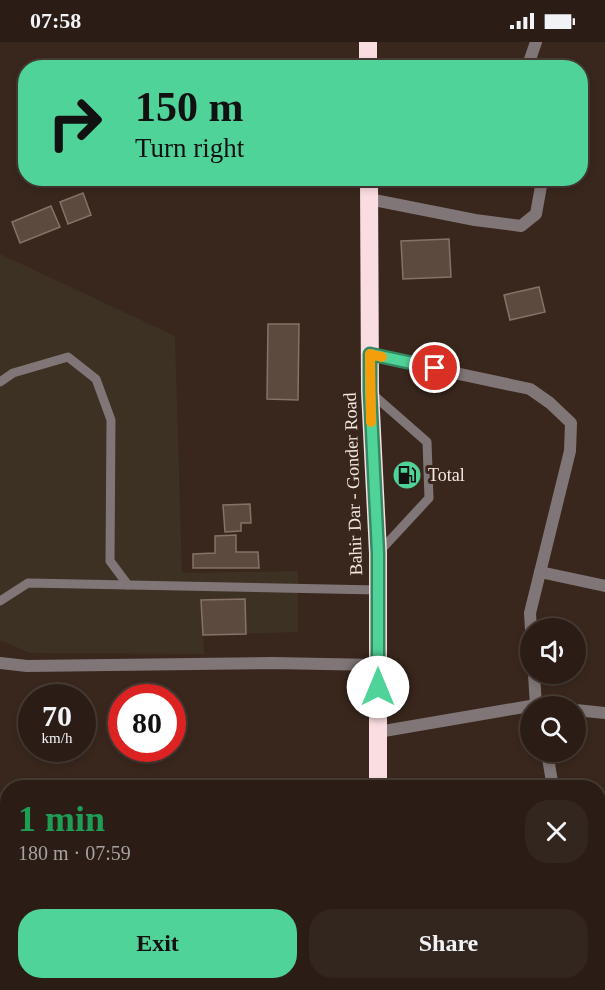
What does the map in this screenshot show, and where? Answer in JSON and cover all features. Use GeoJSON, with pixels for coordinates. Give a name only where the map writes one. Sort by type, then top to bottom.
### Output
{"type":"FeatureCollection","features":[{"type":"Feature","properties":{"kind":"highway"},"geometry":{"type":"LineString","coordinates":[[368,42],[368,60]]}},
{"type":"Feature","properties":{"kind":"highway","name":"Bahir Dar - Gonder Road"},"geometry":{"type":"LineString","coordinates":[[369,186],[370,391],[378,553],[378,780]]}},
{"type":"Feature","properties":{"kind":"street"},"geometry":{"type":"LineString","coordinates":[[530,60],[536,42]]}},
{"type":"Feature","properties":{"kind":"street"},"geometry":{"type":"LineString","coordinates":[[369,199],[475,220],[521,226],[536,214],[541,186]]}},
{"type":"Feature","properties":{"kind":"street"},"geometry":{"type":"LineString","coordinates":[[370,354],[530,389],[571,423],[570,451],[530,618]]}},
{"type":"Feature","properties":{"kind":"street"},"geometry":{"type":"LineString","coordinates":[[540,572],[605,586]]}},
{"type":"Feature","properties":{"kind":"street"},"geometry":{"type":"LineString","coordinates":[[0,663],[27,666],[272,663],[378,665]]}},
{"type":"Feature","properties":{"kind":"street"},"geometry":{"type":"LineString","coordinates":[[378,732],[520,709]]}},
{"type":"Feature","properties":{"kind":"street"},"geometry":{"type":"LineString","coordinates":[[586,711],[605,713]]}},
{"type":"Feature","properties":{"kind":"street"},"geometry":{"type":"LineString","coordinates":[[549,762],[552,780]]}},
{"type":"Feature","properties":{"kind":"lane"},"geometry":{"type":"LineString","coordinates":[[0,382],[13,373],[68,357],[96,379],[111,420],[110,561],[128,585]]}},
{"type":"Feature","properties":{"kind":"lane"},"geometry":{"type":"LineString","coordinates":[[370,391],[428,442],[429,498],[378,553]]}},
{"type":"Feature","properties":{"kind":"lane"},"geometry":{"type":"LineString","coordinates":[[0,601],[28,584],[378,590]]}},
{"type":"Feature","properties":{"kind":"shaded area"},"geometry":{"type":"Polygon","coordinates":[[[0,254],[175,336],[182,573],[298,571],[298,632],[203,635],[204,654],[30,653],[0,640],[0,254]]]}},
{"type":"Feature","properties":{"kind":"building"},"geometry":{"type":"Polygon","coordinates":[[[83,193],[91,215],[68,224],[60,202],[83,193]]]}},
{"type":"Feature","properties":{"kind":"building"},"geometry":{"type":"Polygon","coordinates":[[[51,206],[60,227],[20,243],[12,222],[51,206]]]}},
{"type":"Feature","properties":{"kind":"building"},"geometry":{"type":"Polygon","coordinates":[[[449,239],[451,277],[403,279],[401,241],[449,239]]]}},
{"type":"Feature","properties":{"kind":"building"},"geometry":{"type":"Polygon","coordinates":[[[539,287],[545,312],[510,320],[504,295],[539,287]]]}},
{"type":"Feature","properties":{"kind":"building"},"geometry":{"type":"Polygon","coordinates":[[[268,324],[299,324],[298,400],[267,399],[268,324]]]}},
{"type":"Feature","properties":{"kind":"building"},"geometry":{"type":"Polygon","coordinates":[[[250,504],[251,523],[241,523],[241,531],[225,532],[223,505],[250,504]]]}},
{"type":"Feature","properties":{"kind":"building"},"geometry":{"type":"Polygon","coordinates":[[[236,535],[236,552],[258,552],[259,568],[193,568],[193,554],[215,553],[215,536],[236,535]]]}},
{"type":"Feature","properties":{"kind":"building"},"geometry":{"type":"Polygon","coordinates":[[[245,599],[246,634],[203,635],[201,600],[245,599]]]}},
{"type":"Feature","properties":{"kind":"slow traffic"},"geometry":{"type":"LineString","coordinates":[[371,422],[370,354],[382,357]]}},
{"type":"Feature","properties":{"kind":"place","name":"Total"},"geometry":{"type":"Point","coordinates":[407,475]}},
{"type":"Feature","properties":{"kind":"route"},"geometry":{"type":"LineString","coordinates":[[378,687],[378,553],[370,354],[435,368]]}}]}
